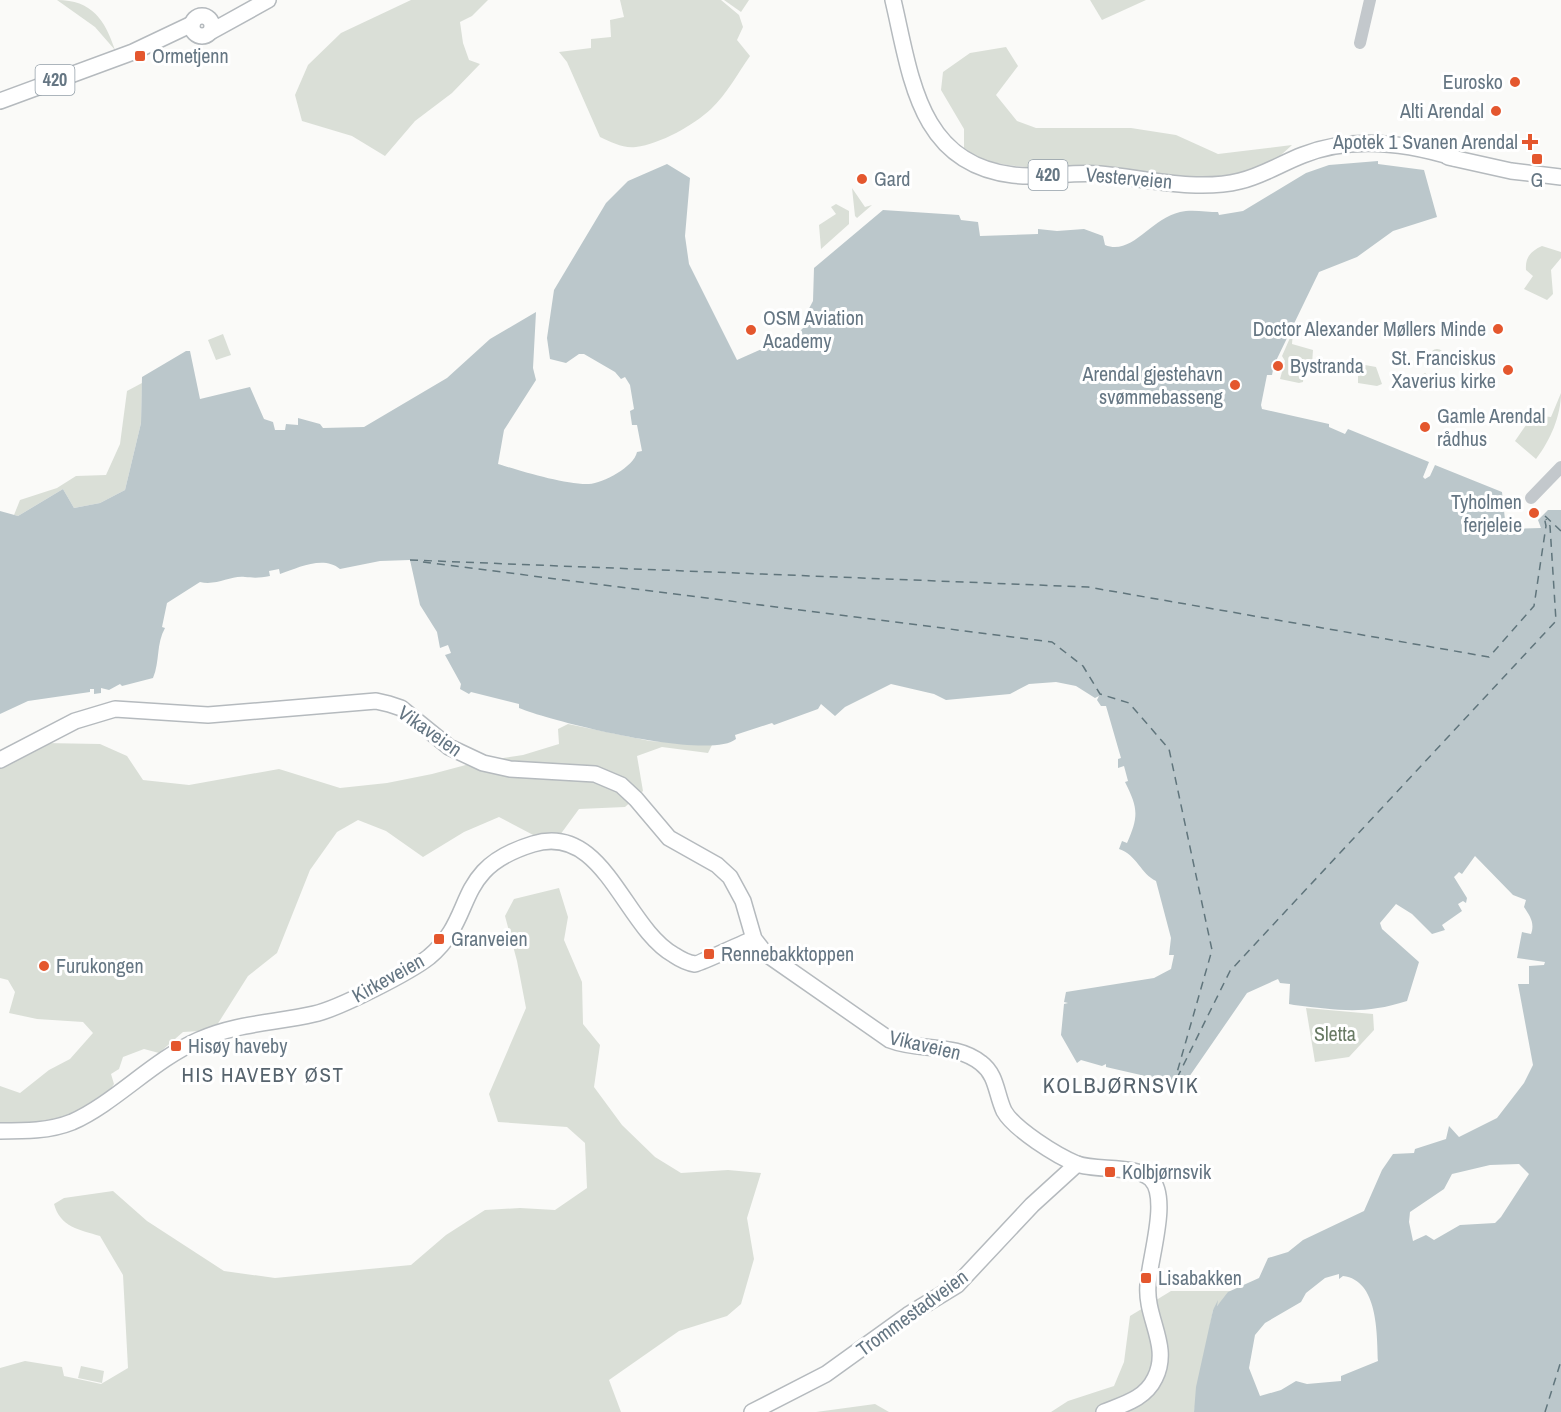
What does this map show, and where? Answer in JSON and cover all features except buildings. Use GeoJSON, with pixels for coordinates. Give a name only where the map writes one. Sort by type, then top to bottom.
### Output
{"type":"FeatureCollection","features":[{"type":"Feature","properties":{"kind":"main road","name":"420"},"geometry":{"type":"LineString","coordinates":[[0,101],[222,18],[250,11],[268,0]]}},
{"type":"Feature","properties":{"kind":"main road","name":"Vesterveien"},"geometry":{"type":"LineString","coordinates":[[893,0],[920,107],[931,127],[951,150],[980,168],[1016,176],[1096,173],[1223,184],[1253,178],[1308,153],[1361,145],[1455,158],[1502,167],[1511,171],[1561,177]]}},
{"type":"Feature","properties":{"kind":"main road","name":"Vesterveien"},"geometry":{"type":"LineString","coordinates":[[1502,167],[1512,166],[1561,172]]}},
{"type":"Feature","properties":{"kind":"main road","name":"Vikaveien"},"geometry":{"type":"LineString","coordinates":[[0,760],[75,721],[115,709],[181,715],[227,714],[384,702],[401,708],[449,747],[478,761],[510,769],[595,774],[621,785],[669,838],[717,865],[730,877],[743,901],[754,939],[765,953],[882,1036],[906,1045],[959,1051],[980,1062],[994,1078],[1009,1118],[1022,1130],[1058,1153],[1075,1163],[1138,1173],[1149,1177],[1156,1186],[1159,1197],[1147,1296],[1160,1340],[1158,1371],[1142,1395],[1104,1412]]}},
{"type":"Feature","properties":{"kind":"main road","name":"Kirkeveien"},"geometry":{"type":"LineString","coordinates":[[0,1131],[43,1129],[72,1122],[197,1040],[249,1023],[299,1017],[331,1009],[418,964],[445,939],[471,886],[482,871],[501,856],[537,843],[563,843],[590,855],[648,934],[671,954],[686,961],[699,963],[723,950],[754,939]]}},
{"type":"Feature","properties":{"kind":"main road","name":"Trommestadveien"},"geometry":{"type":"LineString","coordinates":[[752,1412],[826,1374],[908,1315],[957,1285],[1075,1163]]}},
{"type":"Feature","properties":{"kind":"street"},"geometry":{"type":"LineString","coordinates":[[1360,43],[1370,0]]}},
{"type":"Feature","properties":{"kind":"street"},"geometry":{"type":"LineString","coordinates":[[1531,498],[1561,466]]}},
{"type":"Feature","properties":{"kind":"green space"},"geometry":{"type":"Polygon","coordinates":[[[57,0],[79,4],[95,14],[107,30],[115,50],[95,27],[57,0]]]}},
{"type":"Feature","properties":{"kind":"green space"},"geometry":{"type":"Polygon","coordinates":[[[411,0],[488,0],[472,16],[460,22],[463,43],[469,60],[480,64],[452,93],[415,121],[385,156],[352,136],[302,121],[295,95],[308,65],[341,33],[411,0]]]}},
{"type":"Feature","properties":{"kind":"green space"},"geometry":{"type":"Polygon","coordinates":[[[620,0],[721,0],[739,15],[743,27],[737,40],[750,56],[722,97],[704,115],[666,138],[636,147],[622,146],[600,137],[567,62],[559,52],[591,48],[591,39],[611,37],[610,20],[624,17],[620,0]]]}},
{"type":"Feature","properties":{"kind":"green space"},"geometry":{"type":"Polygon","coordinates":[[[724,0],[749,0],[741,12],[724,0]]]}},
{"type":"Feature","properties":{"kind":"green space"},"geometry":{"type":"Polygon","coordinates":[[[1090,0],[1146,0],[1102,20],[1090,0]]]}},
{"type":"Feature","properties":{"kind":"green space"},"geometry":{"type":"Polygon","coordinates":[[[1006,47],[1018,66],[996,95],[1017,121],[1036,128],[1131,128],[1176,135],[1218,154],[1292,145],[1271,162],[1255,171],[1217,179],[1123,170],[1024,167],[964,154],[964,129],[941,90],[943,72],[970,53],[1006,47]]]}},
{"type":"Feature","properties":{"kind":"green space"},"geometry":{"type":"Polygon","coordinates":[[[852,188],[865,207],[872,205],[857,218],[855,216],[852,188]]]}},
{"type":"Feature","properties":{"kind":"green space"},"geometry":{"type":"Polygon","coordinates":[[[836,204],[849,211],[849,224],[821,249],[819,225],[836,214],[831,207],[836,204]]]}},
{"type":"Feature","properties":{"kind":"green space"},"geometry":{"type":"Polygon","coordinates":[[[1542,246],[1561,252],[1561,258],[1551,270],[1553,294],[1547,300],[1524,289],[1533,276],[1526,270],[1528,258],[1532,252],[1542,246]]]}},
{"type":"Feature","properties":{"kind":"green space"},"geometry":{"type":"Polygon","coordinates":[[[1293,331],[1292,344],[1313,350],[1312,364],[1317,365],[1317,369],[1304,368],[1303,382],[1299,383],[1280,379],[1285,361],[1282,356],[1293,331]]]}},
{"type":"Feature","properties":{"kind":"green space"},"geometry":{"type":"Polygon","coordinates":[[[223,334],[231,355],[216,360],[208,340],[223,334]]]}},
{"type":"Feature","properties":{"kind":"green space"},"geometry":{"type":"Polygon","coordinates":[[[1437,349],[1442,351],[1444,356],[1442,361],[1437,363],[1432,361],[1430,356],[1432,351],[1437,349]]]}},
{"type":"Feature","properties":{"kind":"green space"},"geometry":{"type":"Polygon","coordinates":[[[1365,365],[1376,367],[1382,384],[1377,386],[1358,383],[1358,367],[1364,368],[1365,365]]]}},
{"type":"Feature","properties":{"kind":"green space"},"geometry":{"type":"Polygon","coordinates":[[[1425,373],[1433,379],[1446,375],[1436,385],[1423,379],[1422,375],[1425,373]]]}},
{"type":"Feature","properties":{"kind":"green space"},"geometry":{"type":"Polygon","coordinates":[[[142,383],[141,423],[125,490],[100,503],[74,508],[63,489],[18,516],[14,515],[20,500],[57,488],[76,476],[106,475],[120,444],[127,391],[142,383]]]}},
{"type":"Feature","properties":{"kind":"green space"},"geometry":{"type":"Polygon","coordinates":[[[1561,393],[1554,428],[1536,459],[1515,441],[1533,415],[1551,417],[1561,393]]]}},
{"type":"Feature","properties":{"kind":"green space"},"geometry":{"type":"Polygon","coordinates":[[[568,724],[650,741],[712,745],[708,753],[662,747],[637,756],[643,791],[625,807],[579,809],[560,835],[537,837],[499,817],[464,832],[423,857],[386,831],[358,820],[337,832],[310,870],[277,953],[248,976],[217,1025],[201,1031],[183,1032],[159,1053],[144,1049],[123,1057],[119,1069],[111,1074],[114,1084],[105,1095],[79,1111],[46,1120],[0,1125],[0,1086],[20,1093],[49,1070],[70,1059],[93,1033],[83,1022],[37,1019],[9,1013],[15,992],[8,980],[0,978],[0,766],[44,743],[100,744],[127,756],[143,780],[189,785],[279,769],[340,788],[387,783],[477,762],[523,755],[559,744],[558,729],[568,724]]]}},
{"type":"Feature","properties":{"kind":"green space"},"geometry":{"type":"Polygon","coordinates":[[[559,888],[568,917],[564,940],[582,982],[583,1024],[600,1045],[594,1087],[622,1125],[655,1157],[681,1173],[728,1170],[761,1173],[747,1218],[754,1259],[741,1304],[727,1316],[679,1331],[609,1380],[621,1412],[0,1412],[0,1368],[25,1361],[62,1367],[64,1376],[101,1384],[128,1368],[123,1275],[100,1236],[72,1226],[61,1218],[54,1204],[64,1198],[113,1191],[147,1221],[224,1271],[275,1278],[411,1265],[446,1235],[485,1210],[520,1208],[555,1210],[587,1188],[585,1143],[567,1127],[498,1122],[489,1094],[526,1008],[505,916],[514,899],[559,888]]]}},
{"type":"Feature","properties":{"kind":"green space","name":"Sletta"},"geometry":{"type":"Polygon","coordinates":[[[1306,1008],[1373,1014],[1374,1030],[1349,1057],[1315,1062],[1306,1008]]]}},
{"type":"Feature","properties":{"kind":"green space"},"geometry":{"type":"Polygon","coordinates":[[[1171,1291],[1231,1291],[1213,1310],[1194,1412],[1051,1412],[1068,1401],[1114,1386],[1124,1362],[1130,1316],[1171,1291]]]}},
{"type":"Feature","properties":{"kind":"green space"},"geometry":{"type":"Polygon","coordinates":[[[81,1366],[104,1371],[102,1383],[78,1378],[81,1366]]]}},
{"type":"Feature","properties":{"kind":"green space"},"geometry":{"type":"Polygon","coordinates":[[[875,1404],[889,1412],[816,1412],[875,1404]]]}},
{"type":"Feature","properties":{"kind":"shaded area"},"geometry":{"type":"Polygon","coordinates":[[[1378,161],[1378,164],[1424,170],[1437,217],[1393,231],[1357,257],[1319,272],[1274,365],[1272,375],[1267,375],[1262,409],[1329,424],[1329,427],[1345,434],[1348,429],[1429,462],[1423,477],[1425,479],[1430,476],[1435,465],[1502,492],[1506,529],[1541,528],[1538,520],[1548,510],[1561,510],[1561,1412],[1194,1412],[1196,1387],[1213,1310],[1218,1300],[1217,1306],[1228,1292],[1259,1278],[1268,1258],[1288,1252],[1303,1240],[1364,1211],[1382,1170],[1393,1154],[1414,1153],[1415,1149],[1446,1139],[1449,1126],[1459,1137],[1497,1118],[1524,1083],[1533,1065],[1518,984],[1529,984],[1529,966],[1544,965],[1545,962],[1517,958],[1522,932],[1531,934],[1532,930],[1531,920],[1524,907],[1526,900],[1513,895],[1475,856],[1462,874],[1459,872],[1454,877],[1467,898],[1466,903],[1463,901],[1458,904],[1462,911],[1442,925],[1445,930],[1432,934],[1412,914],[1396,904],[1380,923],[1382,929],[1419,962],[1407,1001],[1364,1010],[1338,1010],[1294,1005],[1289,1004],[1290,984],[1280,983],[1278,979],[1247,993],[1189,1077],[1174,1087],[1174,1083],[1169,1085],[1167,1081],[1106,1067],[1106,1064],[1102,1066],[1081,1060],[1077,1063],[1061,1035],[1064,1004],[1068,1003],[1064,1002],[1066,992],[1154,978],[1171,969],[1174,955],[1169,955],[1171,938],[1156,881],[1146,874],[1130,856],[1119,849],[1122,841],[1127,843],[1134,826],[1135,806],[1125,782],[1128,781],[1124,766],[1118,768],[1118,759],[1121,758],[1106,706],[1101,706],[1097,700],[1099,696],[1095,698],[1076,686],[1056,682],[1029,684],[1010,694],[946,700],[934,694],[891,684],[845,707],[835,716],[821,704],[818,709],[774,725],[772,723],[735,735],[736,739],[721,745],[665,743],[630,737],[564,722],[519,708],[519,704],[471,692],[469,694],[460,689],[461,684],[445,655],[451,653],[448,645],[440,648],[437,632],[420,605],[410,560],[380,561],[340,569],[326,563],[318,563],[280,574],[279,569],[269,571],[270,576],[266,577],[240,577],[212,583],[200,582],[167,603],[162,627],[165,628],[160,640],[153,678],[122,686],[120,684],[109,690],[101,688],[101,693],[94,694],[94,689],[90,689],[90,692],[28,701],[0,714],[0,511],[18,516],[63,489],[74,508],[100,503],[125,490],[141,423],[142,377],[186,351],[190,351],[200,399],[250,387],[264,419],[273,422],[275,430],[285,430],[286,424],[298,425],[298,418],[320,424],[323,428],[364,427],[447,378],[490,339],[536,312],[533,368],[536,380],[504,430],[498,464],[556,480],[589,484],[602,481],[617,473],[635,458],[637,452],[642,451],[637,425],[632,425],[630,411],[634,409],[630,385],[625,377],[621,379],[615,372],[584,354],[579,354],[566,363],[550,359],[547,338],[554,290],[606,203],[628,181],[667,164],[690,178],[685,236],[689,264],[737,360],[798,333],[808,323],[804,318],[813,301],[814,268],[883,210],[959,215],[961,220],[978,222],[980,236],[1038,234],[1038,229],[1057,231],[1084,229],[1103,236],[1105,245],[1115,247],[1133,241],[1159,222],[1180,212],[1218,212],[1219,215],[1243,211],[1306,173],[1329,165],[1378,161]],[[1519,1164],[1490,1165],[1452,1174],[1444,1189],[1410,1212],[1409,1222],[1413,1241],[1426,1235],[1434,1240],[1460,1225],[1495,1223],[1529,1174],[1519,1164]],[[1339,1274],[1325,1278],[1306,1293],[1301,1302],[1265,1323],[1255,1335],[1249,1368],[1260,1396],[1281,1390],[1296,1381],[1307,1384],[1341,1381],[1341,1376],[1378,1361],[1376,1323],[1369,1297],[1355,1280],[1343,1276],[1339,1279],[1339,1274]]]}},
{"type":"Feature","properties":{"kind":"ferry route"},"geometry":{"type":"LineString","coordinates":[[410,560],[1088,587],[1489,657],[1534,606],[1546,526],[1544,516]]}},
{"type":"Feature","properties":{"kind":"ferry route"},"geometry":{"type":"LineString","coordinates":[[1545,516],[1561,531]]}},
{"type":"Feature","properties":{"kind":"ferry route"},"geometry":{"type":"LineString","coordinates":[[1177,1078],[1230,971],[1556,621],[1550,526],[1546,519]]}},
{"type":"Feature","properties":{"kind":"ferry route"},"geometry":{"type":"LineString","coordinates":[[423,562],[1052,642],[1083,666],[1100,694],[1129,703],[1169,749],[1212,950],[1174,1083]]}},
{"type":"Feature","properties":{"kind":"ferry route"},"geometry":{"type":"LineString","coordinates":[[1545,1412],[1561,1361]]}},
{"type":"Feature","properties":{"kind":"place","name":"Ormetjenn"},"geometry":{"type":"Point","coordinates":[140,56]}},
{"type":"Feature","properties":{"kind":"place","name":"Eurosko"},"geometry":{"type":"Point","coordinates":[1515,82]}},
{"type":"Feature","properties":{"kind":"place","name":"Alti Arendal"},"geometry":{"type":"Point","coordinates":[1496,111]}},
{"type":"Feature","properties":{"kind":"place","name":"Apotek 1 Svanen Arendal"},"geometry":{"type":"Point","coordinates":[1530,142]}},
{"type":"Feature","properties":{"kind":"place","name":"G"},"geometry":{"type":"Point","coordinates":[1537,159]}},
{"type":"Feature","properties":{"kind":"place","name":"Gard"},"geometry":{"type":"Point","coordinates":[862,179]}},
{"type":"Feature","properties":{"kind":"place","name":"Doctor Alexander Møllers Minde"},"geometry":{"type":"Point","coordinates":[1498,329]}},
{"type":"Feature","properties":{"kind":"place","name":"OSM Aviation Academy"},"geometry":{"type":"Point","coordinates":[751,330]}},
{"type":"Feature","properties":{"kind":"place","name":"Bystranda"},"geometry":{"type":"Point","coordinates":[1278,366]}},
{"type":"Feature","properties":{"kind":"place","name":"St. Franciskus Xaverius kirke"},"geometry":{"type":"Point","coordinates":[1508,370]}},
{"type":"Feature","properties":{"kind":"place","name":"Arendal gjestehavn svømmebasseng"},"geometry":{"type":"Point","coordinates":[1235,385]}},
{"type":"Feature","properties":{"kind":"place","name":"Gamle Arendal rådhus"},"geometry":{"type":"Point","coordinates":[1425,427]}},
{"type":"Feature","properties":{"kind":"place","name":"Tyholmen ferjeleie"},"geometry":{"type":"Point","coordinates":[1534,513]}},
{"type":"Feature","properties":{"kind":"place","name":"Granveien"},"geometry":{"type":"Point","coordinates":[439,939]}},
{"type":"Feature","properties":{"kind":"place","name":"Rennebakktoppen"},"geometry":{"type":"Point","coordinates":[709,954]}},
{"type":"Feature","properties":{"kind":"place","name":"Furukongen"},"geometry":{"type":"Point","coordinates":[44,966]}},
{"type":"Feature","properties":{"kind":"place","name":"Hisøy haveby"},"geometry":{"type":"Point","coordinates":[176,1046]}},
{"type":"Feature","properties":{"kind":"place","name":"Kolbjørnsvik"},"geometry":{"type":"Point","coordinates":[1110,1172]}},
{"type":"Feature","properties":{"kind":"place","name":"Lisabakken"},"geometry":{"type":"Point","coordinates":[1146,1278]}},
{"type":"Feature","properties":{"kind":"district","name":"HIS HAVEBY ØST"},"geometry":{"type":"Point","coordinates":[263,1075]}},
{"type":"Feature","properties":{"kind":"district","name":"KOLBJØRNSVIK"},"geometry":{"type":"Point","coordinates":[1121,1085]}}]}
